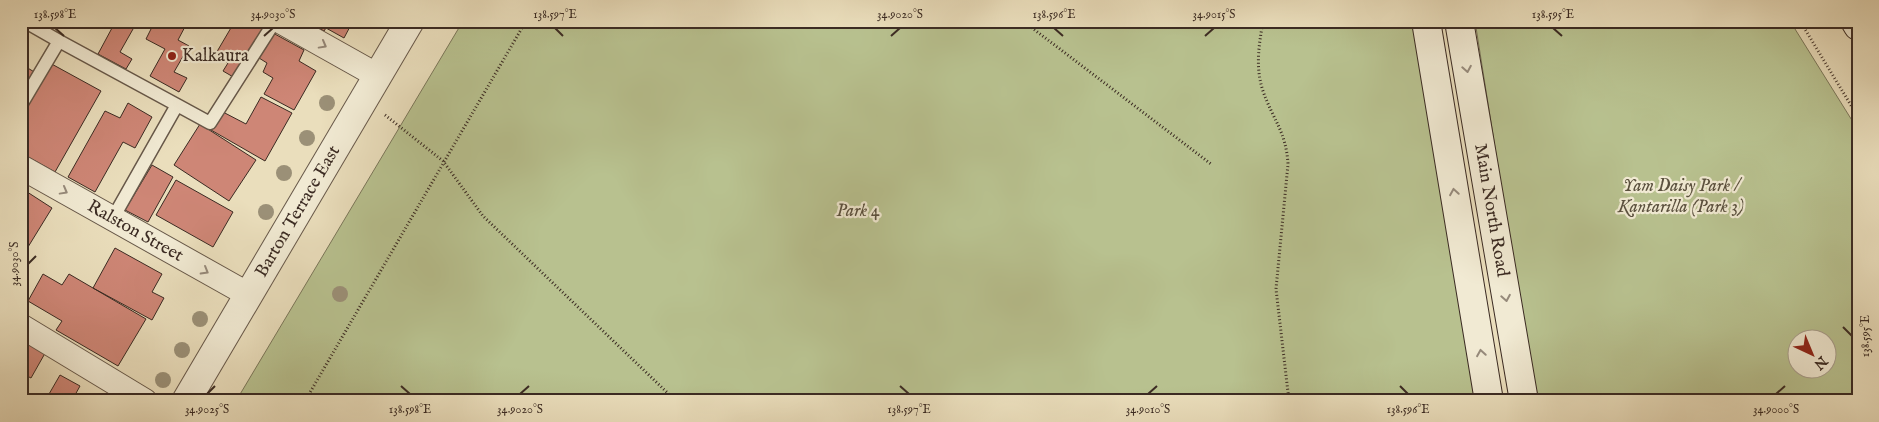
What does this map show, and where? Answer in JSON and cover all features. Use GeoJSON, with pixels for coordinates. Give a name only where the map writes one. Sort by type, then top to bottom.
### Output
{"type":"FeatureCollection","features":[{"type":"Feature","properties":{"kind":"main road","name":"Barton Terrace East"},"geometry":{"type":"LineString","coordinates":[[186,401],[410,21]]}},
{"type":"Feature","properties":{"kind":"main road","name":"Main North Road"},"geometry":{"type":"LineString","coordinates":[[1426,21],[1489,401]]}},
{"type":"Feature","properties":{"kind":"main road","name":"Main North Road"},"geometry":{"type":"LineString","coordinates":[[1459,21],[1524,401]]}},
{"type":"Feature","properties":{"kind":"main road"},"geometry":{"type":"LineString","coordinates":[[1855,21],[1858,26]]}},
{"type":"Feature","properties":{"kind":"street"},"geometry":{"type":"LineString","coordinates":[[280,21],[371,88]]}},
{"type":"Feature","properties":{"kind":"street","name":"Ralston Street"},"geometry":{"type":"LineString","coordinates":[[21,167],[249,295]]}},
{"type":"Feature","properties":{"kind":"street"},"geometry":{"type":"LineString","coordinates":[[21,326],[145,401]]}},
{"type":"Feature","properties":{"kind":"lane"},"geometry":{"type":"LineString","coordinates":[[24,21],[210,123],[276,21]]}},
{"type":"Feature","properties":{"kind":"lane"},"geometry":{"type":"LineString","coordinates":[[21,105],[59,41]]}},
{"type":"Feature","properties":{"kind":"lane"},"geometry":{"type":"LineString","coordinates":[[113,218],[178,105]]}},
{"type":"Feature","properties":{"kind":"path"},"geometry":{"type":"LineString","coordinates":[[305,401],[526,21]]}},
{"type":"Feature","properties":{"kind":"path"},"geometry":{"type":"LineString","coordinates":[[1023,21],[1211,164]]}},
{"type":"Feature","properties":{"kind":"path"},"geometry":{"type":"LineString","coordinates":[[1263,21],[1257,55],[1258,68],[1263,91],[1282,129],[1287,145],[1288,164],[1276,289],[1289,401]]}},
{"type":"Feature","properties":{"kind":"path"},"geometry":{"type":"LineString","coordinates":[[1800,21],[1858,117]]}},
{"type":"Feature","properties":{"kind":"path"},"geometry":{"type":"LineString","coordinates":[[371,88],[443,161],[483,216],[676,401]]}},
{"type":"Feature","properties":{"kind":"green space","name":"Park 4"},"geometry":{"type":"Polygon","coordinates":[[[463,21],[1420,21],[1481,401],[236,401],[463,21]]]}},
{"type":"Feature","properties":{"kind":"green space","name":"Yam Daisy Park / Kantarilla (Park 3)"},"geometry":{"type":"Polygon","coordinates":[[[1475,21],[1790,21],[1858,130],[1858,401],[1535,401],[1475,21]]]}},
{"type":"Feature","properties":{"kind":"building"},"geometry":{"type":"Polygon","coordinates":[[[99,21],[137,22],[120,52],[132,59],[126,69],[98,54],[112,28],[99,21]]]}},
{"type":"Feature","properties":{"kind":"building","name":"Kalkaura"},"geometry":{"type":"Polygon","coordinates":[[[155,21],[188,21],[178,40],[189,46],[174,72],[187,78],[179,92],[150,76],[165,49],[146,39],[155,21]]]}},
{"type":"Feature","properties":{"kind":"building"},"geometry":{"type":"Polygon","coordinates":[[[235,21],[256,21],[265,26],[235,78],[223,71],[228,63],[215,55],[235,21]]]}},
{"type":"Feature","properties":{"kind":"building"},"geometry":{"type":"Polygon","coordinates":[[[307,21],[353,21],[344,38],[326,28],[324,31],[307,21]]]}},
{"type":"Feature","properties":{"kind":"building"},"geometry":{"type":"Polygon","coordinates":[[[273,33],[304,50],[299,61],[316,71],[294,110],[264,94],[273,78],[263,72],[267,63],[259,58],[273,33]]]}},
{"type":"Feature","properties":{"kind":"building"},"geometry":{"type":"Polygon","coordinates":[[[48,62],[101,91],[55,172],[21,153],[21,109],[48,62]]]}},
{"type":"Feature","properties":{"kind":"building"},"geometry":{"type":"Polygon","coordinates":[[[21,64],[36,73],[21,98],[21,64]]]}},
{"type":"Feature","properties":{"kind":"building"},"geometry":{"type":"Polygon","coordinates":[[[261,97],[292,113],[265,161],[211,130],[221,111],[246,124],[261,97]]]}},
{"type":"Feature","properties":{"kind":"building"},"geometry":{"type":"Polygon","coordinates":[[[128,103],[152,117],[135,148],[123,142],[95,192],[68,177],[105,111],[120,118],[128,103]]]}},
{"type":"Feature","properties":{"kind":"building"},"geometry":{"type":"Polygon","coordinates":[[[200,124],[256,160],[229,201],[174,165],[200,124]]]}},
{"type":"Feature","properties":{"kind":"building"},"geometry":{"type":"Polygon","coordinates":[[[152,165],[173,177],[148,222],[125,210],[152,165]]]}},
{"type":"Feature","properties":{"kind":"building"},"geometry":{"type":"Polygon","coordinates":[[[176,180],[233,212],[213,247],[156,215],[176,180]]]}},
{"type":"Feature","properties":{"kind":"building"},"geometry":{"type":"Polygon","coordinates":[[[21,188],[52,208],[28,247],[21,243],[21,188]]]}},
{"type":"Feature","properties":{"kind":"building"},"geometry":{"type":"Polygon","coordinates":[[[115,248],[162,274],[152,292],[164,298],[152,320],[93,288],[115,248]]]}},
{"type":"Feature","properties":{"kind":"building"},"geometry":{"type":"Polygon","coordinates":[[[43,274],[62,285],[69,274],[146,319],[118,366],[56,330],[62,321],[28,301],[43,274]]]}},
{"type":"Feature","properties":{"kind":"building"},"geometry":{"type":"Polygon","coordinates":[[[21,333],[48,348],[31,378],[21,373],[21,333]]]}},
{"type":"Feature","properties":{"kind":"building"},"geometry":{"type":"Polygon","coordinates":[[[60,375],[80,386],[75,395],[85,401],[45,401],[60,375]]]}},
{"type":"Feature","properties":{"kind":"place","name":"Kalkaura"},"geometry":{"type":"Point","coordinates":[172,56]}}]}
